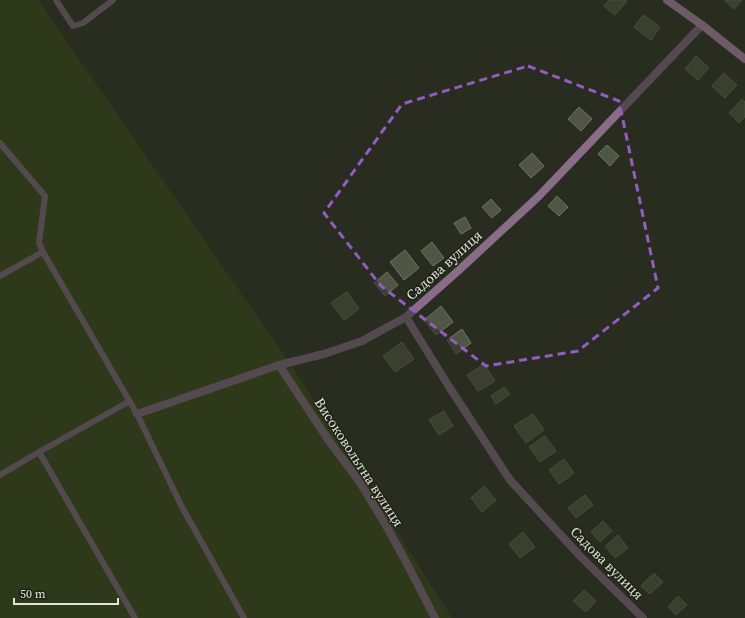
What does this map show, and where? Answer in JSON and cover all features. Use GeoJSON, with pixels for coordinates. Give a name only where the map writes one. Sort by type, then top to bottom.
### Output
{"type":"FeatureCollection","features":[{"type":"Feature","properties":{"kind":"street"},"geometry":{"type":"LineString","coordinates":[[666,0],[702,25],[745,59]]}},
{"type":"Feature","properties":{"kind":"street","name":"Садова вулиця"},"geometry":{"type":"LineString","coordinates":[[643,618],[581,556],[510,480],[448,385],[406,316],[458,271],[539,196],[702,25]]}},
{"type":"Feature","properties":{"kind":"street"},"geometry":{"type":"LineString","coordinates":[[137,414],[279,365],[324,354],[362,341],[406,316]]}},
{"type":"Feature","properties":{"kind":"street","name":"Високовольтна вулиця"},"geometry":{"type":"LineString","coordinates":[[279,365],[329,441],[359,481],[404,558],[435,618]]}},
{"type":"Feature","properties":{"kind":"lane"},"geometry":{"type":"LineString","coordinates":[[56,0],[73,26],[83,23],[113,0]]}},
{"type":"Feature","properties":{"kind":"lane"},"geometry":{"type":"LineString","coordinates":[[0,142],[45,196],[39,244],[130,401],[182,507],[244,618]]}},
{"type":"Feature","properties":{"kind":"lane"},"geometry":{"type":"LineString","coordinates":[[0,276],[43,252]]}},
{"type":"Feature","properties":{"kind":"lane"},"geometry":{"type":"LineString","coordinates":[[0,475],[130,401]]}},
{"type":"Feature","properties":{"kind":"lane"},"geometry":{"type":"LineString","coordinates":[[39,452],[135,618]]}},
{"type":"Feature","properties":{"kind":"highlighted area"},"geometry":{"type":"Polygon","coordinates":[[[528,66],[619,101],[658,288],[578,351],[486,366],[381,286],[324,213],[402,104],[528,66]]]}},
{"type":"Feature","properties":{"kind":"green space"},"geometry":{"type":"Polygon","coordinates":[[[0,0],[38,0],[295,371],[452,618],[0,618],[0,0]]]}},
{"type":"Feature","properties":{"kind":"building"},"geometry":{"type":"Polygon","coordinates":[[[609,0],[627,1],[615,15],[604,6],[609,0]]]}},
{"type":"Feature","properties":{"kind":"building"},"geometry":{"type":"Polygon","coordinates":[[[725,0],[742,0],[734,9],[725,0]]]}},
{"type":"Feature","properties":{"kind":"building"},"geometry":{"type":"Polygon","coordinates":[[[643,15],[660,27],[651,40],[634,27],[643,15]]]}},
{"type":"Feature","properties":{"kind":"building"},"geometry":{"type":"Polygon","coordinates":[[[696,56],[709,68],[698,80],[685,69],[696,56]]]}},
{"type":"Feature","properties":{"kind":"building"},"geometry":{"type":"Polygon","coordinates":[[[724,73],[737,85],[725,98],[712,86],[724,73]]]}},
{"type":"Feature","properties":{"kind":"building"},"geometry":{"type":"Polygon","coordinates":[[[742,99],[745,102],[745,117],[739,123],[729,113],[742,99]]]}},
{"type":"Feature","properties":{"kind":"building"},"geometry":{"type":"Polygon","coordinates":[[[579,107],[592,119],[581,131],[568,119],[579,107]]]}},
{"type":"Feature","properties":{"kind":"building"},"geometry":{"type":"Polygon","coordinates":[[[607,145],[619,156],[610,166],[598,154],[607,145]]]}},
{"type":"Feature","properties":{"kind":"building"},"geometry":{"type":"Polygon","coordinates":[[[532,153],[544,166],[531,178],[519,165],[532,153]]]}},
{"type":"Feature","properties":{"kind":"building"},"geometry":{"type":"Polygon","coordinates":[[[557,196],[568,207],[559,216],[548,206],[557,196]]]}},
{"type":"Feature","properties":{"kind":"building"},"geometry":{"type":"Polygon","coordinates":[[[491,199],[501,210],[492,218],[482,207],[491,199]]]}},
{"type":"Feature","properties":{"kind":"building"},"geometry":{"type":"Polygon","coordinates":[[[465,217],[471,228],[461,234],[454,223],[465,217]]]}},
{"type":"Feature","properties":{"kind":"building"},"geometry":{"type":"Polygon","coordinates":[[[432,242],[444,258],[433,266],[421,251],[432,242]]]}},
{"type":"Feature","properties":{"kind":"building"},"geometry":{"type":"Polygon","coordinates":[[[405,250],[419,268],[404,280],[390,262],[405,250]]]}},
{"type":"Feature","properties":{"kind":"building"},"geometry":{"type":"Polygon","coordinates":[[[387,272],[398,285],[385,296],[374,283],[387,272]]]}},
{"type":"Feature","properties":{"kind":"building"},"geometry":{"type":"Polygon","coordinates":[[[347,292],[359,309],[344,320],[331,303],[347,292]]]}},
{"type":"Feature","properties":{"kind":"building"},"geometry":{"type":"Polygon","coordinates":[[[441,306],[453,322],[436,335],[424,320],[441,306]]]}},
{"type":"Feature","properties":{"kind":"building"},"geometry":{"type":"Polygon","coordinates":[[[462,329],[471,343],[456,354],[447,340],[462,329]]]}},
{"type":"Feature","properties":{"kind":"building"},"geometry":{"type":"Polygon","coordinates":[[[402,342],[414,359],[395,372],[383,356],[402,342]]]}},
{"type":"Feature","properties":{"kind":"building"},"geometry":{"type":"Polygon","coordinates":[[[484,364],[495,381],[478,391],[467,375],[484,364]]]}},
{"type":"Feature","properties":{"kind":"building"},"geometry":{"type":"Polygon","coordinates":[[[504,387],[510,394],[496,404],[491,396],[504,387]]]}},
{"type":"Feature","properties":{"kind":"building"},"geometry":{"type":"Polygon","coordinates":[[[444,411],[453,426],[439,435],[429,420],[444,411]]]}},
{"type":"Feature","properties":{"kind":"building"},"geometry":{"type":"Polygon","coordinates":[[[533,414],[544,430],[526,443],[514,426],[533,414]]]}},
{"type":"Feature","properties":{"kind":"building"},"geometry":{"type":"Polygon","coordinates":[[[545,436],[556,451],[540,462],[529,447],[545,436]]]}},
{"type":"Feature","properties":{"kind":"building"},"geometry":{"type":"Polygon","coordinates":[[[564,459],[574,473],[559,484],[549,470],[564,459]]]}},
{"type":"Feature","properties":{"kind":"building"},"geometry":{"type":"Polygon","coordinates":[[[484,486],[496,500],[482,512],[471,498],[484,486]]]}},
{"type":"Feature","properties":{"kind":"building"},"geometry":{"type":"Polygon","coordinates":[[[585,495],[593,505],[576,518],[568,508],[585,495]]]}},
{"type":"Feature","properties":{"kind":"building"},"geometry":{"type":"Polygon","coordinates":[[[603,521],[612,531],[600,542],[591,532],[603,521]]]}},
{"type":"Feature","properties":{"kind":"building"},"geometry":{"type":"Polygon","coordinates":[[[523,532],[535,547],[520,558],[509,544],[523,532]]]}},
{"type":"Feature","properties":{"kind":"building"},"geometry":{"type":"Polygon","coordinates":[[[618,535],[628,548],[615,558],[605,546],[618,535]]]}},
{"type":"Feature","properties":{"kind":"building"},"geometry":{"type":"Polygon","coordinates":[[[654,573],[663,582],[650,594],[641,586],[654,573]]]}},
{"type":"Feature","properties":{"kind":"building"},"geometry":{"type":"Polygon","coordinates":[[[584,590],[596,601],[586,612],[573,601],[584,590]]]}},
{"type":"Feature","properties":{"kind":"building"},"geometry":{"type":"Polygon","coordinates":[[[678,596],[687,605],[676,615],[668,607],[678,596]]]}}]}
